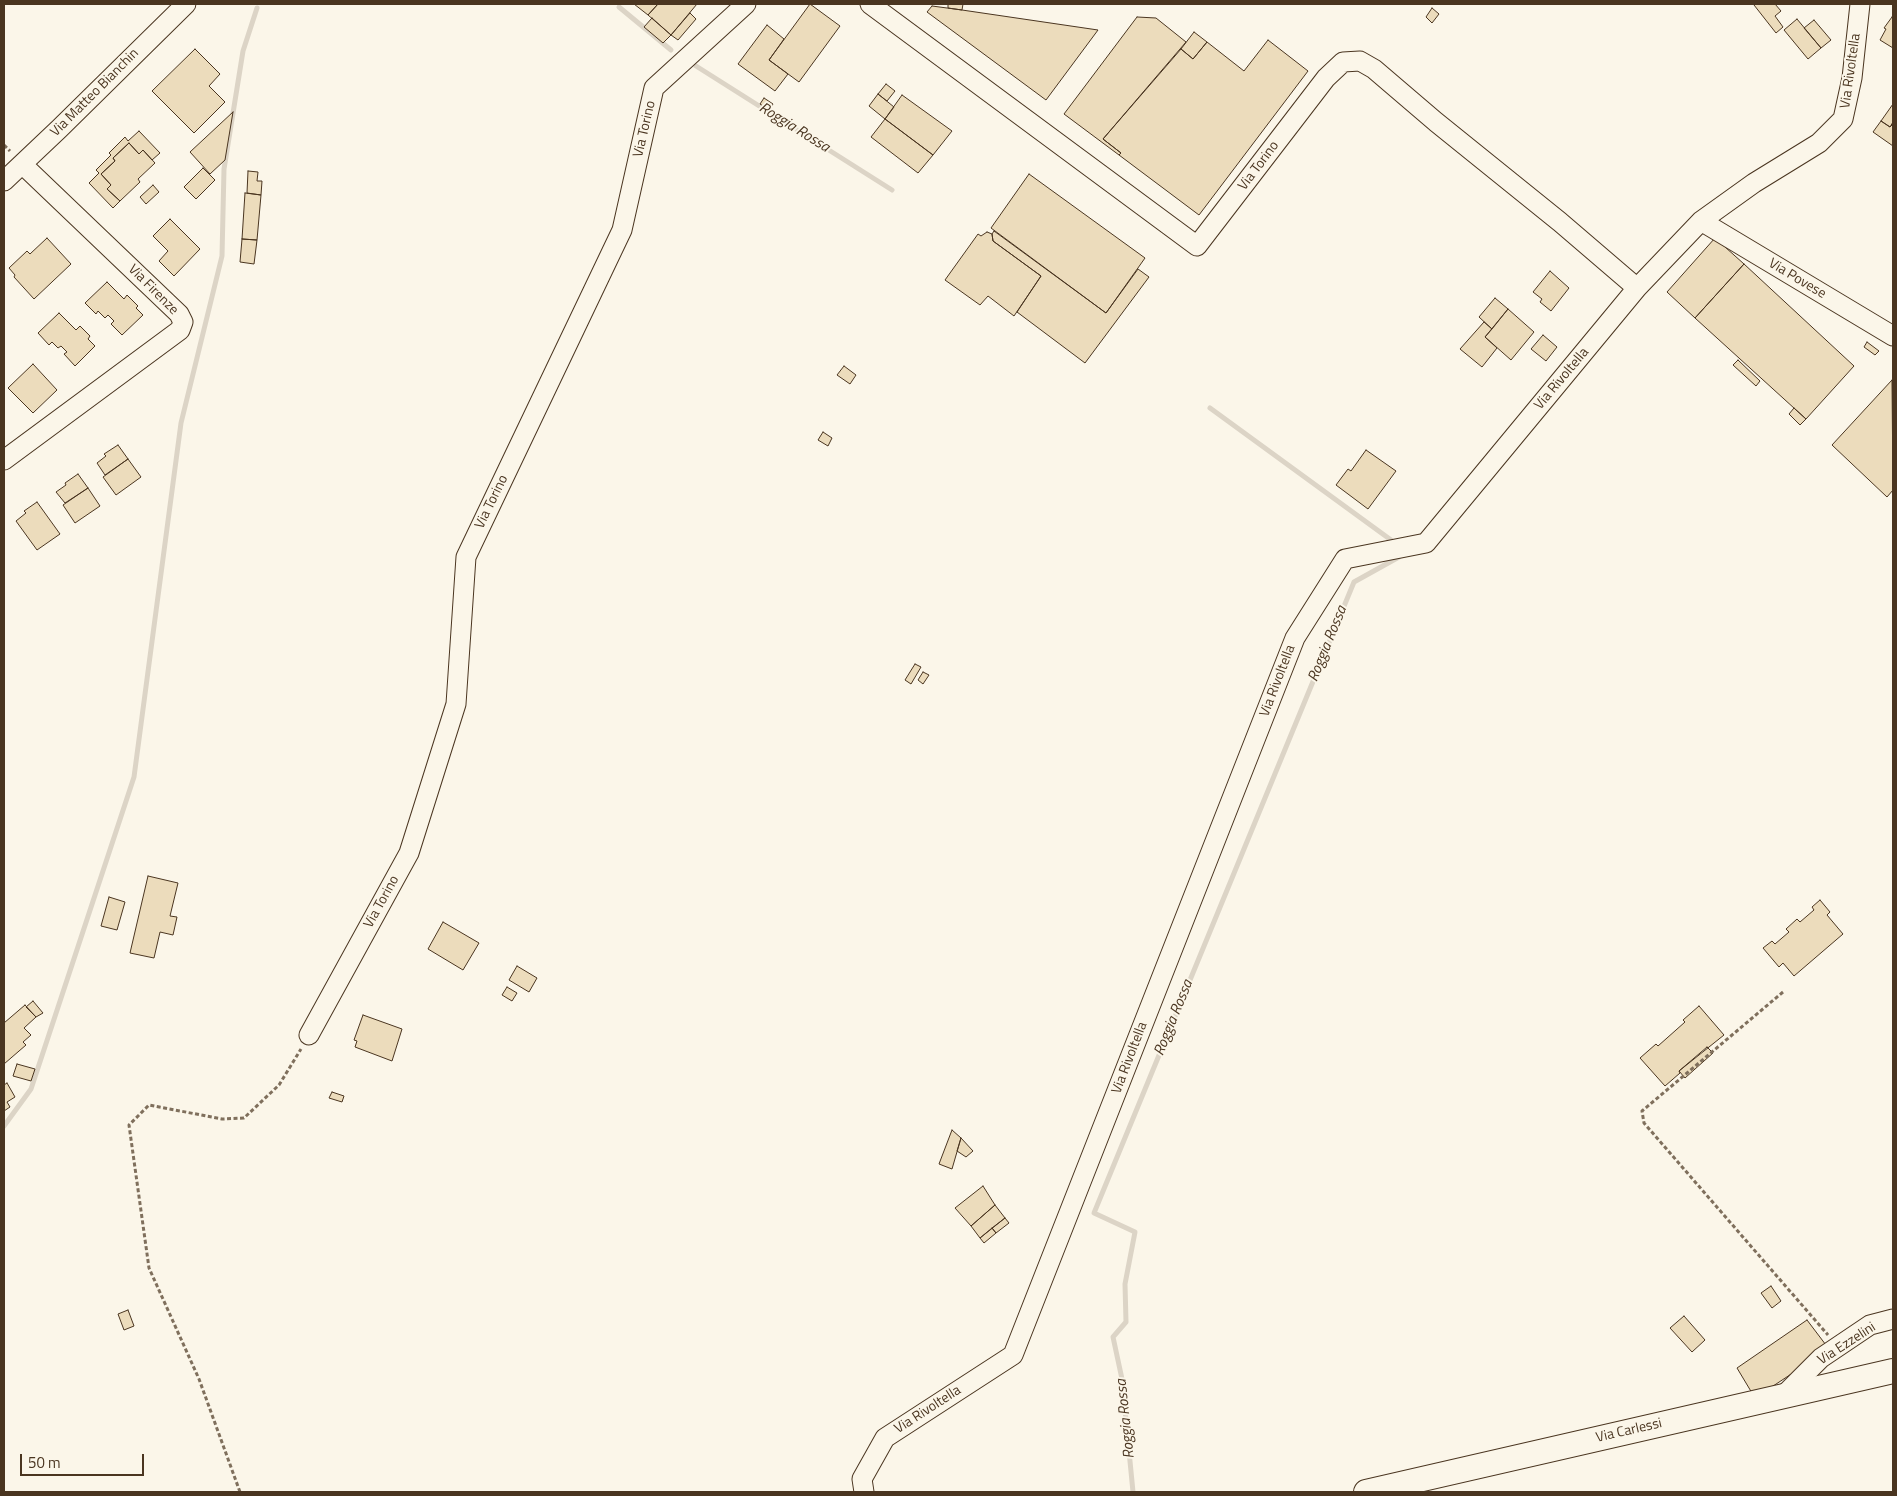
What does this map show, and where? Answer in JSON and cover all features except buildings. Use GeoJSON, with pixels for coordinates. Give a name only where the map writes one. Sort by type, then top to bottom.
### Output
{"type":"FeatureCollection","features":[{"type":"Feature","properties":{"kind":"main road","name":"Via Carlessi"},"geometry":{"type":"LineString","coordinates":[[1366,1492],[1893,1371]]}},
{"type":"Feature","properties":{"kind":"street","name":"Via Matteo Bianchin"},"geometry":{"type":"LineString","coordinates":[[4,182],[186,4]]}},
{"type":"Feature","properties":{"kind":"street","name":"Via Torino"},"geometry":{"type":"LineString","coordinates":[[309,1035],[409,853],[456,704],[466,558],[622,230],[654,88],[746,4]]}},
{"type":"Feature","properties":{"kind":"street","name":"Via Torino"},"geometry":{"type":"LineString","coordinates":[[870,4],[1197,246],[1326,78],[1343,62],[1360,61],[1374,69],[1637,288]]}},
{"type":"Feature","properties":{"kind":"street","name":"Via Rivoltella"},"geometry":{"type":"LineString","coordinates":[[864,1492],[862,1478],[884,1438],[1013,1355],[1295,638],[1345,560],[1426,542],[1637,288],[1701,221],[1754,183],[1819,143],[1843,119],[1852,78],[1860,4]]}},
{"type":"Feature","properties":{"kind":"street","name":"Via Firenze"},"geometry":{"type":"LineString","coordinates":[[4,460],[180,330],[183,322],[179,314],[22,164]]}},
{"type":"Feature","properties":{"kind":"street","name":"Via Povese"},"geometry":{"type":"LineString","coordinates":[[1701,221],[1893,336]]}},
{"type":"Feature","properties":{"kind":"street","name":"Via Ezzelini"},"geometry":{"type":"LineString","coordinates":[[1783,1396],[1821,1358],[1870,1325],[1893,1318]]}},
{"type":"Feature","properties":{"kind":"path"},"geometry":{"type":"LineString","coordinates":[[1783,992],[1642,1111],[1644,1123],[1838,1346]]}},
{"type":"Feature","properties":{"kind":"path"},"geometry":{"type":"LineString","coordinates":[[240,1492],[199,1378],[149,1268],[129,1125],[149,1105],[222,1119],[244,1118],[279,1084],[309,1035]]}},
{"type":"Feature","properties":{"kind":"waterway","name":"Roggia Rossa"},"geometry":{"type":"LineString","coordinates":[[619,7],[671,50]]}},
{"type":"Feature","properties":{"kind":"waterway"},"geometry":{"type":"LineString","coordinates":[[4,1126],[31,1089],[134,777],[181,423],[222,256],[224,169],[243,51],[257,8]]}},
{"type":"Feature","properties":{"kind":"waterway","name":"Roggia Rossa"},"geometry":{"type":"LineString","coordinates":[[696,66],[892,190]]}},
{"type":"Feature","properties":{"kind":"waterway","name":"Roggia Rossa"},"geometry":{"type":"LineString","coordinates":[[1210,408],[1391,540]]}},
{"type":"Feature","properties":{"kind":"waterway","name":"Roggia Rossa"},"geometry":{"type":"LineString","coordinates":[[1133,1492],[1122,1379],[1113,1337],[1126,1322],[1125,1284],[1135,1232],[1094,1213],[1354,582],[1399,557]]}}]}
